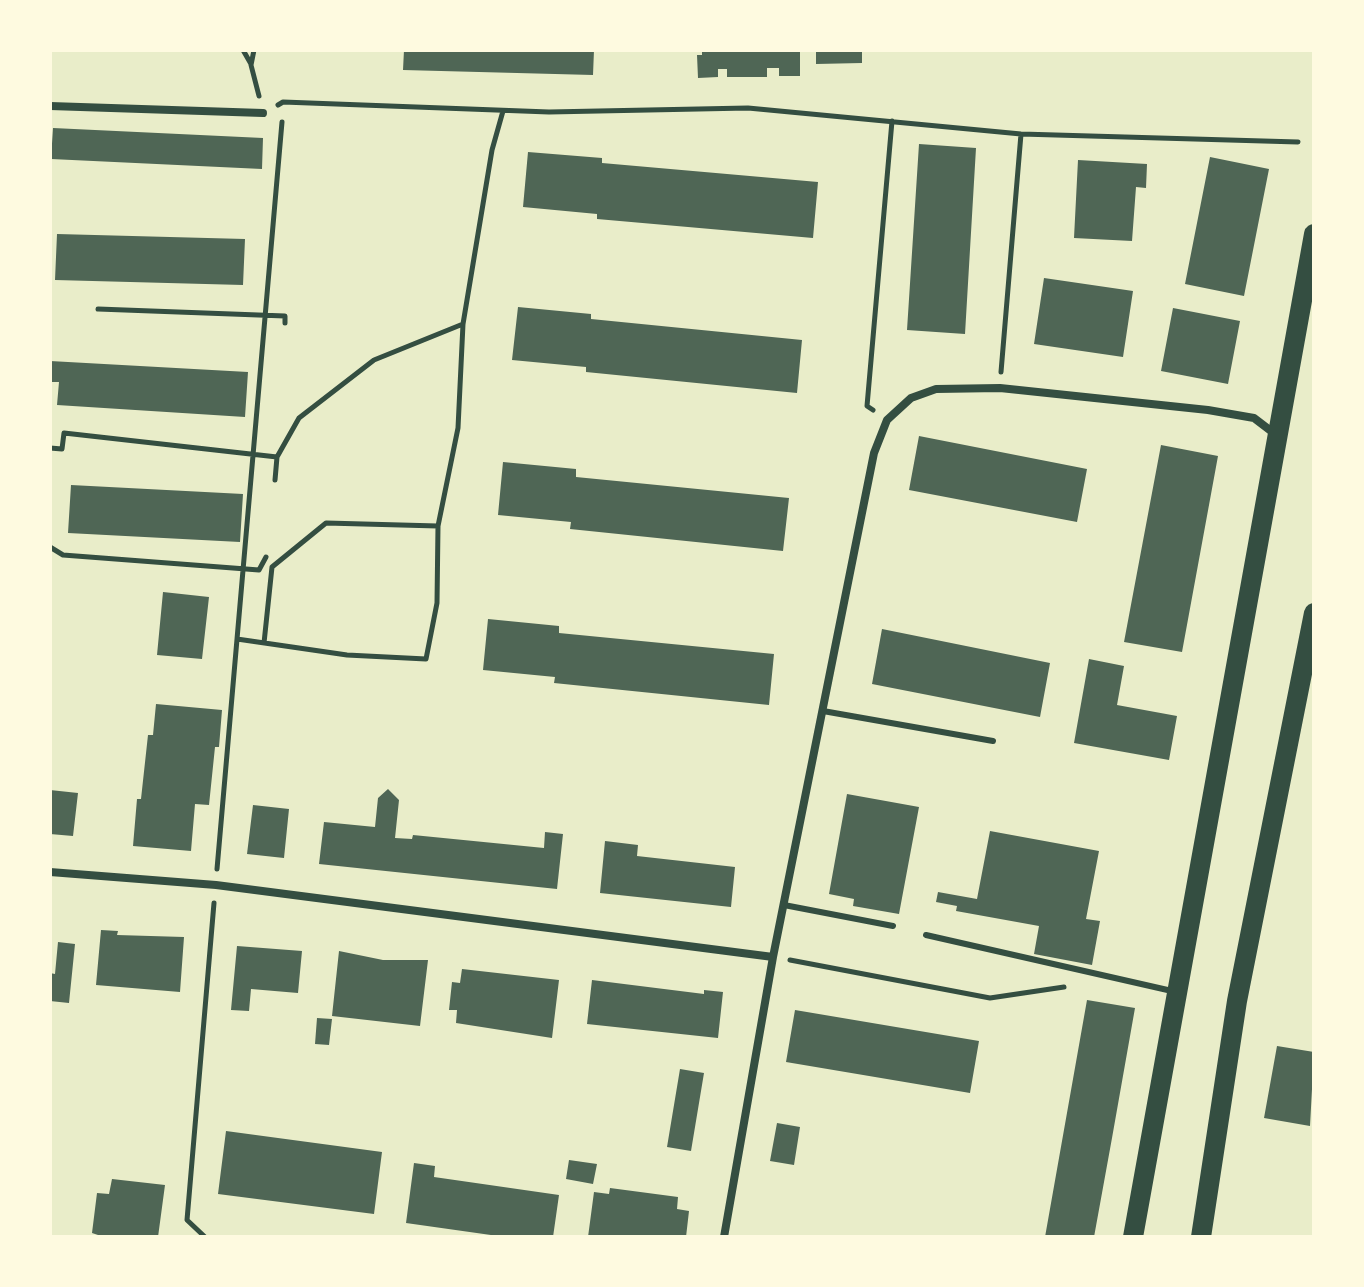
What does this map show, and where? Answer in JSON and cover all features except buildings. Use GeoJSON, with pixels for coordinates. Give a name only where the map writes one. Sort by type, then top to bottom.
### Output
{"type":"FeatureCollection","features":[{"type":"Feature","properties":{"kind":"main road"},"geometry":{"type":"LineString","coordinates":[[1133,1237],[1280,437],[1314,234]]}},
{"type":"Feature","properties":{"kind":"main road"},"geometry":{"type":"LineString","coordinates":[[1201,1237],[1237,1001],[1314,613]]}},
{"type":"Feature","properties":{"kind":"street"},"geometry":{"type":"LineString","coordinates":[[50,106],[263,113]]}},
{"type":"Feature","properties":{"kind":"street"},"geometry":{"type":"LineString","coordinates":[[724,1237],[773,957],[874,453],[887,420],[911,398],[936,389],[1000,388],[1208,410],[1254,418],[1280,437]]}},
{"type":"Feature","properties":{"kind":"street"},"geometry":{"type":"LineString","coordinates":[[50,872],[216,885],[773,957]]}},
{"type":"Feature","properties":{"kind":"lane"},"geometry":{"type":"LineString","coordinates":[[823,711],[993,741]]}},
{"type":"Feature","properties":{"kind":"lane"},"geometry":{"type":"LineString","coordinates":[[784,905],[893,926]]}},
{"type":"Feature","properties":{"kind":"lane"},"geometry":{"type":"LineString","coordinates":[[926,935],[1176,991]]}},
{"type":"Feature","properties":{"kind":"path"},"geometry":{"type":"LineString","coordinates":[[243,50],[251,65],[263,113],[283,102],[503,111],[748,108],[1021,134],[1298,142]]}},
{"type":"Feature","properties":{"kind":"path"},"geometry":{"type":"LineString","coordinates":[[251,65],[254,50]]}},
{"type":"Feature","properties":{"kind":"path"},"geometry":{"type":"LineString","coordinates":[[205,1237],[187,1220],[283,102]]}},
{"type":"Feature","properties":{"kind":"path"},"geometry":{"type":"LineString","coordinates":[[237,639],[347,655],[426,659],[437,603],[438,526],[458,428],[463,324],[492,150],[503,111]]}},
{"type":"Feature","properties":{"kind":"path"},"geometry":{"type":"LineString","coordinates":[[887,420],[867,406],[892,120]]}},
{"type":"Feature","properties":{"kind":"path"},"geometry":{"type":"LineString","coordinates":[[1000,388],[1021,134]]}},
{"type":"Feature","properties":{"kind":"path"},"geometry":{"type":"LineString","coordinates":[[98,309],[285,316],[285,323]]}},
{"type":"Feature","properties":{"kind":"path"},"geometry":{"type":"LineString","coordinates":[[275,480],[277,457],[299,418],[374,360],[463,324]]}},
{"type":"Feature","properties":{"kind":"path"},"geometry":{"type":"LineString","coordinates":[[50,448],[62,449],[64,433],[277,457]]}},
{"type":"Feature","properties":{"kind":"path"},"geometry":{"type":"LineString","coordinates":[[264,643],[268,582],[272,567],[326,523],[438,526]]}},
{"type":"Feature","properties":{"kind":"path"},"geometry":{"type":"LineString","coordinates":[[50,547],[63,555],[243,567],[259,570],[268,582]]}},
{"type":"Feature","properties":{"kind":"path"},"geometry":{"type":"LineString","coordinates":[[259,570],[266,557]]}},
{"type":"Feature","properties":{"kind":"path"},"geometry":{"type":"LineString","coordinates":[[773,957],[990,998],[1065,986],[1078,989]]}}]}
